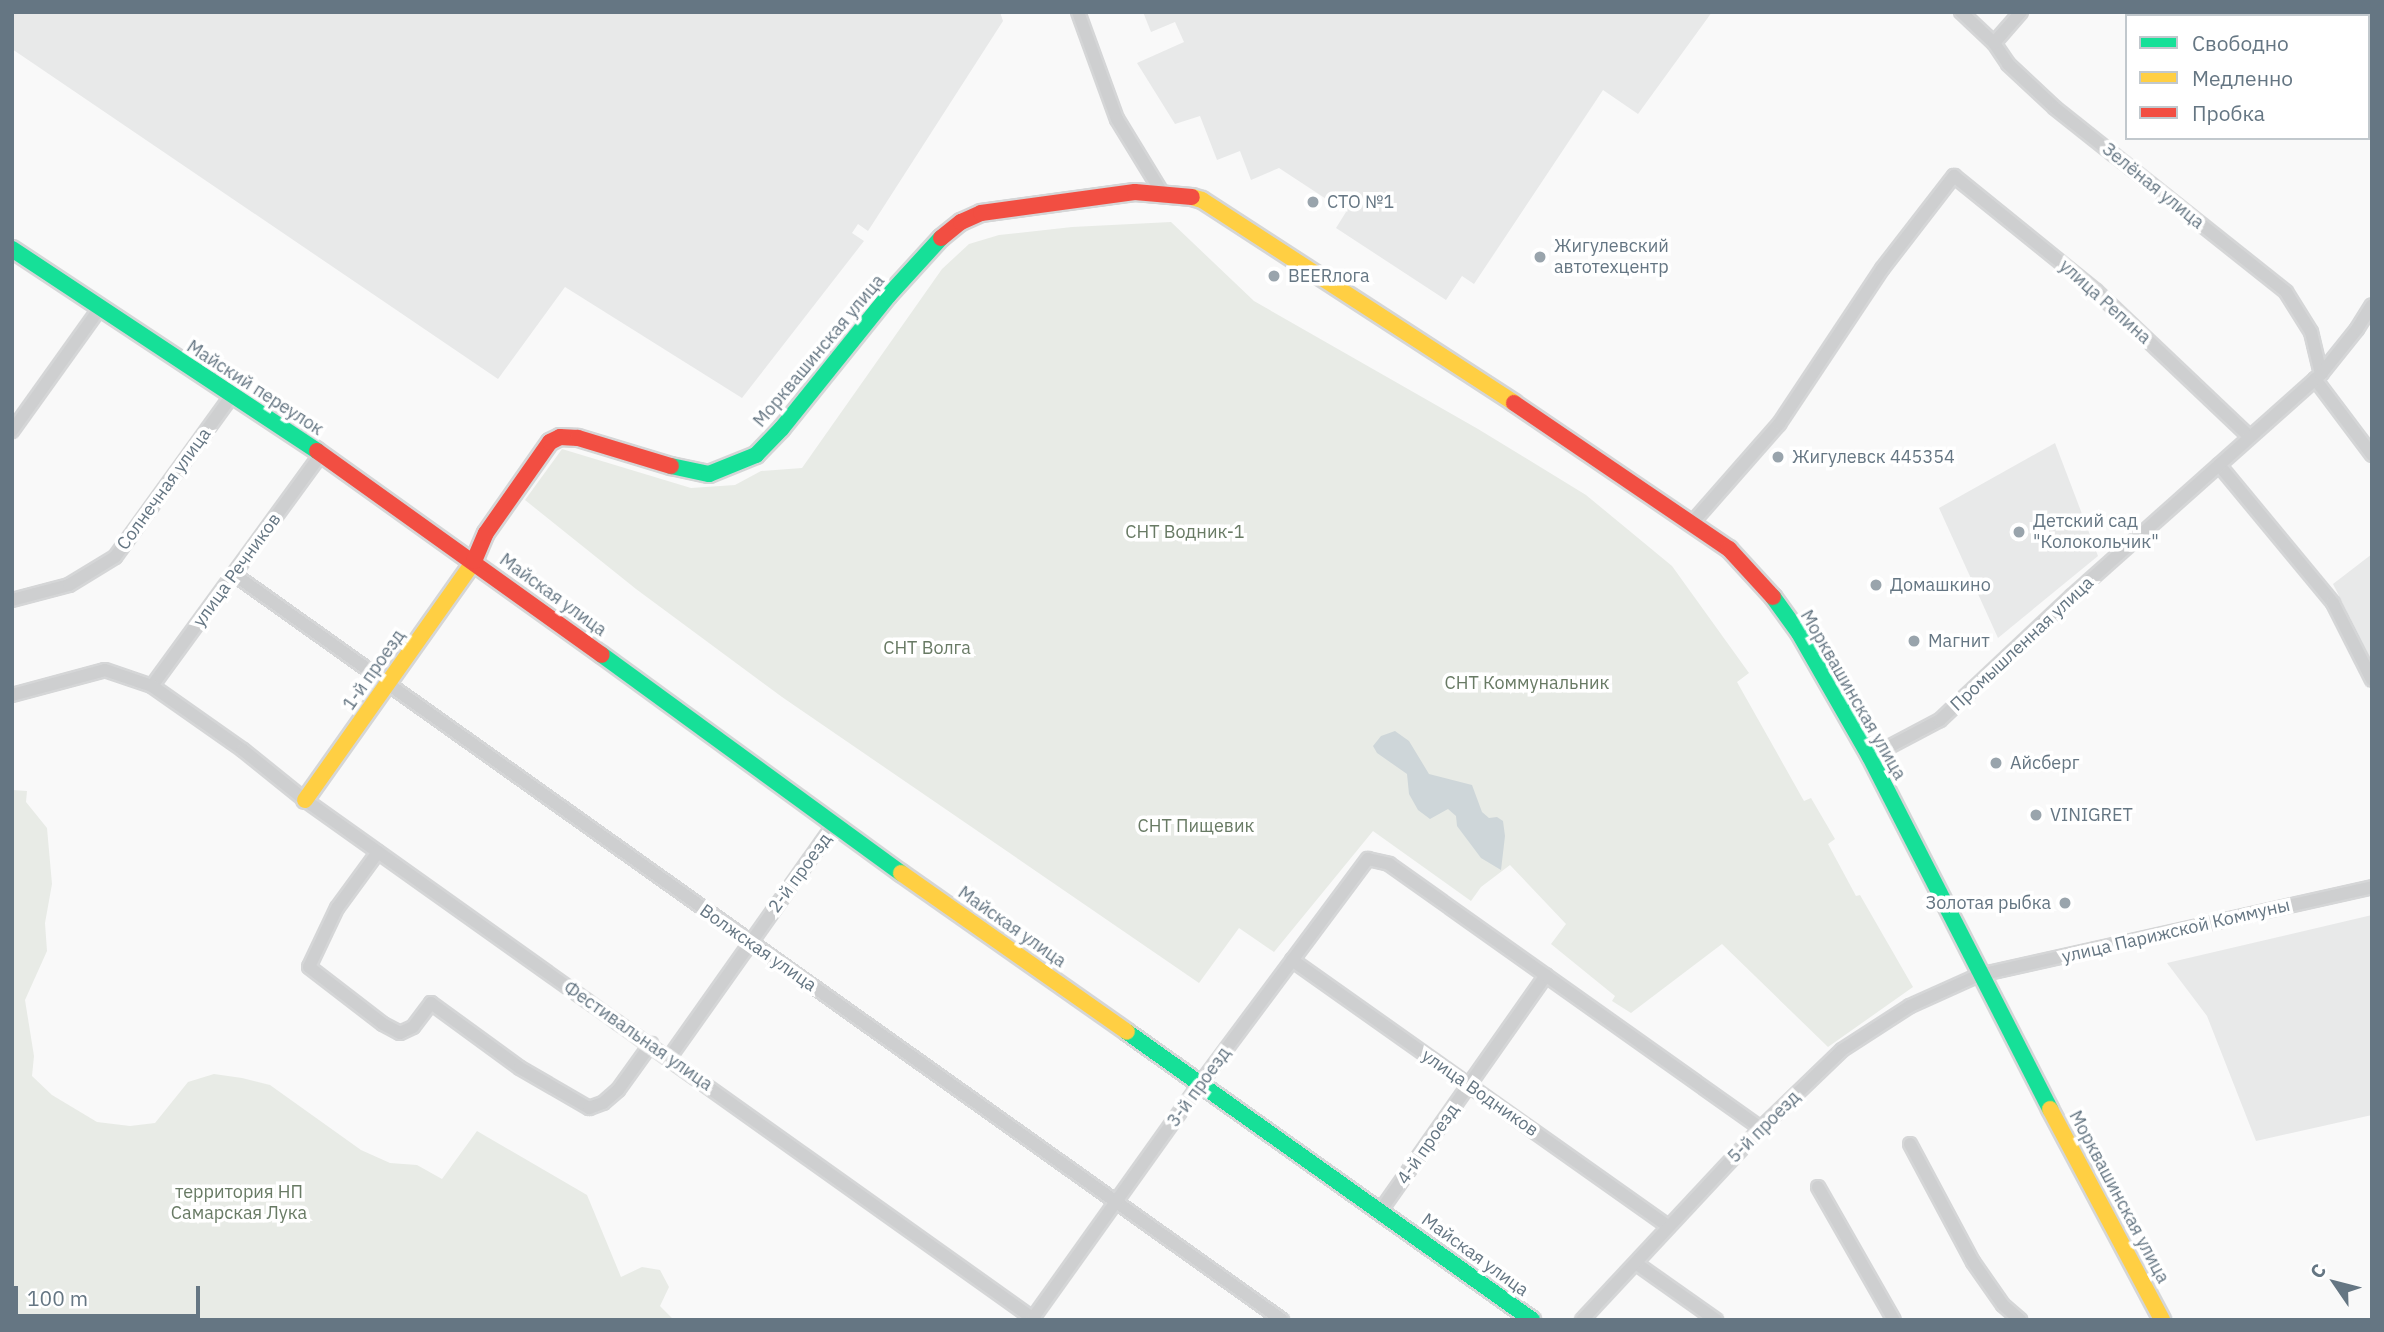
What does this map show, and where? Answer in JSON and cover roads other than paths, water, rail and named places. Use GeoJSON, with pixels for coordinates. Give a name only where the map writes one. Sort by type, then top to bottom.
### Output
{"type":"FeatureCollection","features":[{"type":"Feature","properties":{"kind":"street"},"geometry":{"type":"LineString","coordinates":[[1078,12],[1117,119],[1161,191]]}},
{"type":"Feature","properties":{"kind":"street","name":"Зелёная улица"},"geometry":{"type":"LineString","coordinates":[[1961,12],[1994,43],[2008,64],[2055,108],[2286,292],[2311,332],[2318,377]]}},
{"type":"Feature","properties":{"kind":"street"},"geometry":{"type":"LineString","coordinates":[[1994,43],[2021,12]]}},
{"type":"Feature","properties":{"kind":"street","name":"улица Репина"},"geometry":{"type":"LineString","coordinates":[[1692,523],[1779,424],[1882,269],[1954,176],[2096,291],[2249,436]]}},
{"type":"Feature","properties":{"kind":"street","name":"Морквашинская улица"},"geometry":{"type":"LineString","coordinates":[[474,561],[486,533],[550,442],[561,437],[578,438],[684,470],[709,474],[732,467],[756,455],[782,428],[888,296],[944,234],[961,222],[981,213],[1161,191],[1202,200],[1604,461],[1729,549],[1760,580],[1799,633],[1870,757],[1979,975],[2162,1320]]}},
{"type":"Feature","properties":{"kind":"street","name":"Майский переулок"},"geometry":{"type":"LineString","coordinates":[[12,249],[231,397],[321,454],[474,561]]}},
{"type":"Feature","properties":{"kind":"street","name":"Промышленная улица"},"geometry":{"type":"LineString","coordinates":[[1870,757],[1940,720],[2249,436],[2318,377],[2357,329],[2372,305]]}},
{"type":"Feature","properties":{"kind":"street"},"geometry":{"type":"LineString","coordinates":[[12,431],[100,308]]}},
{"type":"Feature","properties":{"kind":"street"},"geometry":{"type":"LineString","coordinates":[[2318,377],[2372,455]]}},
{"type":"Feature","properties":{"kind":"street","name":"Солнечная улица"},"geometry":{"type":"LineString","coordinates":[[12,600],[69,585],[115,557],[231,397]]}},
{"type":"Feature","properties":{"kind":"street","name":"улица Речников"},"geometry":{"type":"LineString","coordinates":[[152,686],[321,454]]}},
{"type":"Feature","properties":{"kind":"street"},"geometry":{"type":"LineString","coordinates":[[2220,465],[2333,603],[2372,680]]}},
{"type":"Feature","properties":{"kind":"street","name":"1-й проезд"},"geometry":{"type":"LineString","coordinates":[[305,800],[474,561]]}},
{"type":"Feature","properties":{"kind":"street","name":"Майская улица"},"geometry":{"type":"LineString","coordinates":[[474,561],[834,825],[1381,1210],[1532,1320]]}},
{"type":"Feature","properties":{"kind":"street","name":"Волжская улица"},"geometry":{"type":"LineString","coordinates":[[235,575],[1282,1320]]}},
{"type":"Feature","properties":{"kind":"street","name":"Фестивальная улица"},"geometry":{"type":"LineString","coordinates":[[12,695],[105,670],[152,686],[243,750],[305,800],[1034,1319]]}},
{"type":"Feature","properties":{"kind":"street","name":"2-й проезд"},"geometry":{"type":"LineString","coordinates":[[669,1058],[834,825]]}},
{"type":"Feature","properties":{"kind":"street"},"geometry":{"type":"LineString","coordinates":[[378,852],[337,908],[309,967],[383,1024],[400,1033],[413,1027],[431,1003],[520,1068],[574,1102],[589,1108],[603,1103],[618,1090],[650,1044]]}},
{"type":"Feature","properties":{"kind":"street","name":"3-й проезд"},"geometry":{"type":"LineString","coordinates":[[1034,1319],[1200,1084],[1368,859],[1389,864],[1546,975]]}},
{"type":"Feature","properties":{"kind":"street","name":"улица Парижской Коммуны"},"geometry":{"type":"LineString","coordinates":[[1979,975],[2372,887]]}},
{"type":"Feature","properties":{"kind":"street","name":"улица Водников"},"geometry":{"type":"LineString","coordinates":[[1292,960],[1668,1226]]}},
{"type":"Feature","properties":{"kind":"street"},"geometry":{"type":"LineString","coordinates":[[1546,975],[1761,1129]]}},
{"type":"Feature","properties":{"kind":"street","name":"4-й проезд"},"geometry":{"type":"LineString","coordinates":[[1381,1210],[1546,975]]}},
{"type":"Feature","properties":{"kind":"street","name":"5-й проезд"},"geometry":{"type":"LineString","coordinates":[[1582,1320],[1761,1129],[1842,1050],[1910,1006],[1979,975]]}},
{"type":"Feature","properties":{"kind":"street"},"geometry":{"type":"LineString","coordinates":[[1910,1144],[1973,1262],[2003,1305],[2020,1320]]}},
{"type":"Feature","properties":{"kind":"street"},"geometry":{"type":"LineString","coordinates":[[1818,1187],[1894,1320]]}},
{"type":"Feature","properties":{"kind":"street"},"geometry":{"type":"LineString","coordinates":[[1637,1264],[1716,1320]]}},
{"type":"Feature","properties":{"kind":"place","name":"СТО №1"},"geometry":{"type":"Point","coordinates":[1313,202]}},
{"type":"Feature","properties":{"kind":"place","name":"Жигулевский автотехцентр"},"geometry":{"type":"Point","coordinates":[1540,257]}},
{"type":"Feature","properties":{"kind":"place","name":"BEERлога"},"geometry":{"type":"Point","coordinates":[1274,276]}},
{"type":"Feature","properties":{"kind":"place","name":"Жигулевск 445354"},"geometry":{"type":"Point","coordinates":[1778,457]}},
{"type":"Feature","properties":{"kind":"place","name":"Детский сад \"Колокольчик\""},"geometry":{"type":"Point","coordinates":[2019,532]}},
{"type":"Feature","properties":{"kind":"place","name":"Домашкино"},"geometry":{"type":"Point","coordinates":[1876,585]}},
{"type":"Feature","properties":{"kind":"place","name":"Магнит"},"geometry":{"type":"Point","coordinates":[1914,641]}},
{"type":"Feature","properties":{"kind":"place","name":"Айсберг"},"geometry":{"type":"Point","coordinates":[1996,763]}},
{"type":"Feature","properties":{"kind":"place","name":"VINIGRET"},"geometry":{"type":"Point","coordinates":[2036,815]}},
{"type":"Feature","properties":{"kind":"place","name":"Золотая рыбка"},"geometry":{"type":"Point","coordinates":[2065,903]}},
{"type":"Feature","properties":{"kind":"park label","name":"СНТ Водник-1"},"geometry":{"type":"Point","coordinates":[1185,532]}},
{"type":"Feature","properties":{"kind":"park label","name":"СНТ Волга"},"geometry":{"type":"Point","coordinates":[927,648]}},
{"type":"Feature","properties":{"kind":"park label","name":"СНТ Коммунальник"},"geometry":{"type":"Point","coordinates":[1527,683]}},
{"type":"Feature","properties":{"kind":"park label","name":"СНТ Пищевик"},"geometry":{"type":"Point","coordinates":[1196,826]}},
{"type":"Feature","properties":{"kind":"park label","name":"территория НП Самарская Лука"},"geometry":{"type":"Point","coordinates":[239,1203]}}]}
